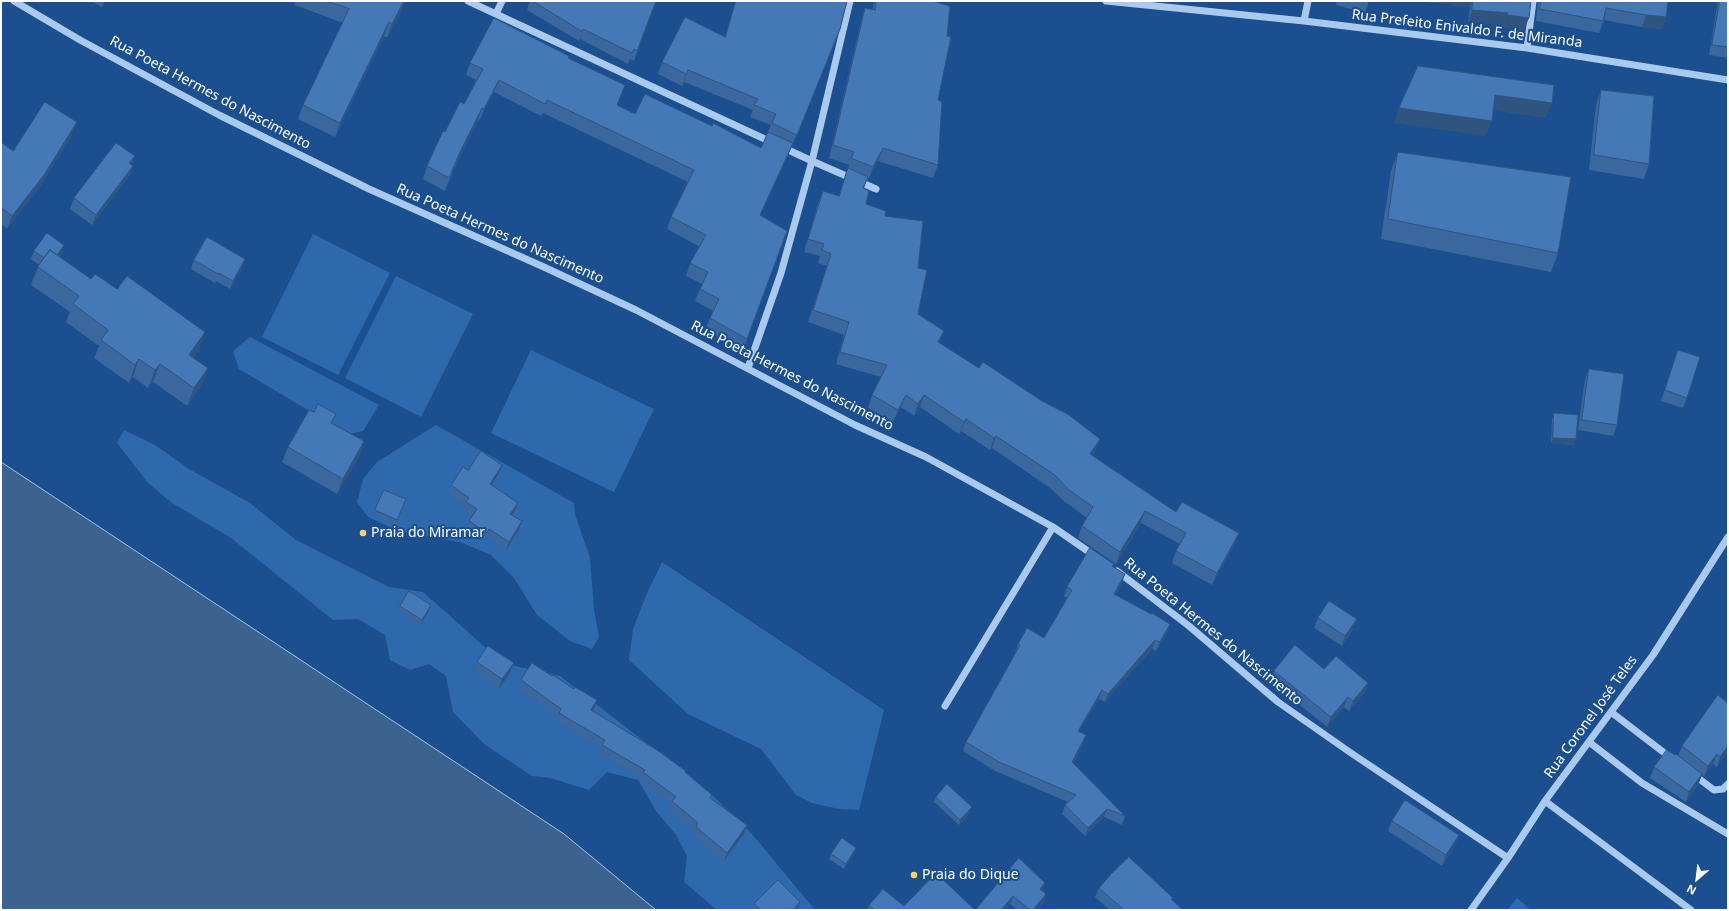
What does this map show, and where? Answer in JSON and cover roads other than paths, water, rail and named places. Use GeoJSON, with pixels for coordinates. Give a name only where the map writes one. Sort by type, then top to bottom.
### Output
{"type":"FeatureCollection","features":[{"type":"Feature","properties":{"kind":"street","name":"Rua Poeta Hermes do Nascimento"},"geometry":{"type":"LineString","coordinates":[[14,1],[80,40],[226,119],[368,189],[546,268],[636,310],[855,425],[926,457],[1053,527],[1100,559]]}},
{"type":"Feature","properties":{"kind":"street"},"geometry":{"type":"LineString","coordinates":[[468,1],[812,161],[876,189]]}},
{"type":"Feature","properties":{"kind":"street"},"geometry":{"type":"LineString","coordinates":[[496,14],[502,1]]}},
{"type":"Feature","properties":{"kind":"street"},"geometry":{"type":"LineString","coordinates":[[748,368],[781,273],[812,161],[850,1]]}},
{"type":"Feature","properties":{"kind":"street","name":"Rua Prefeito Enivaldo F. de Miranda"},"geometry":{"type":"LineString","coordinates":[[1106,1],[1304,21],[1527,48],[1728,80]]}},
{"type":"Feature","properties":{"kind":"street"},"geometry":{"type":"LineString","coordinates":[[1304,21],[1308,1]]}},
{"type":"Feature","properties":{"kind":"street"},"geometry":{"type":"LineString","coordinates":[[1527,48],[1534,1]]}},
{"type":"Feature","properties":{"kind":"street"},"geometry":{"type":"LineString","coordinates":[[945,706],[1053,527]]}},
{"type":"Feature","properties":{"kind":"street","name":"Rua Coronel José Teles"},"geometry":{"type":"LineString","coordinates":[[1470,910],[1508,858],[1545,801],[1653,655],[1728,537]]}},
{"type":"Feature","properties":{"kind":"street","name":"Rua Poeta Hermes do Nascimento"},"geometry":{"type":"LineString","coordinates":[[1112,568],[1189,626],[1278,702],[1351,753],[1508,858]]}},
{"type":"Feature","properties":{"kind":"street"},"geometry":{"type":"LineString","coordinates":[[1611,712],[1714,790],[1722,789],[1728,784]]}},
{"type":"Feature","properties":{"kind":"street"},"geometry":{"type":"LineString","coordinates":[[1589,742],[1642,783],[1728,834]]}},
{"type":"Feature","properties":{"kind":"street"},"geometry":{"type":"LineString","coordinates":[[1545,801],[1691,910]]}},
{"type":"Feature","properties":{"kind":"place","name":"Praia do Miramar"},"geometry":{"type":"Point","coordinates":[363,533]}},
{"type":"Feature","properties":{"kind":"place","name":"Praia do Dique"},"geometry":{"type":"Point","coordinates":[914,875]}}]}
